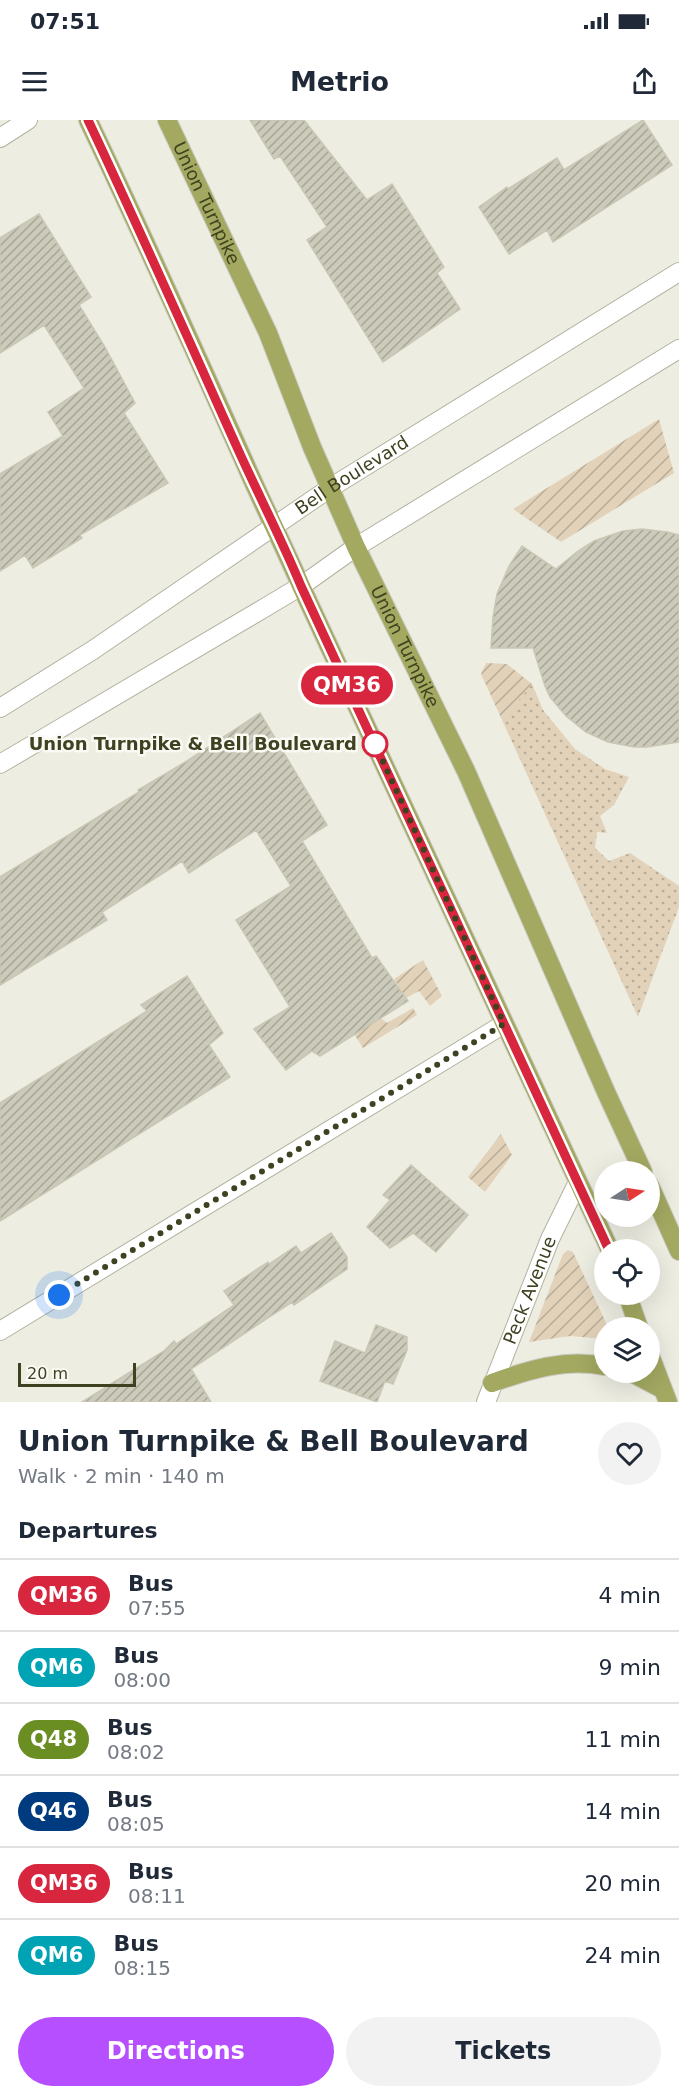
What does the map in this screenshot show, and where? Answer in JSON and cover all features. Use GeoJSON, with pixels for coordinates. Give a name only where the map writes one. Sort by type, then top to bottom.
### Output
{"type":"FeatureCollection","features":[{"type":"Feature","properties":{"kind":"main road"},"geometry":{"type":"LineString","coordinates":[[88,120],[140,228],[254,484],[604,1239]]}},
{"type":"Feature","properties":{"kind":"main road","name":"Union Turnpike"},"geometry":{"type":"LineString","coordinates":[[167,120],[268,333],[312,447],[356,547],[466,771],[638,1161]]}},
{"type":"Feature","properties":{"kind":"main road"},"geometry":{"type":"LineString","coordinates":[[660,1208],[679,1251]]}},
{"type":"Feature","properties":{"kind":"main road"},"geometry":{"type":"LineString","coordinates":[[492,1383],[534,1368],[594,1364]]}},
{"type":"Feature","properties":{"kind":"main road"},"geometry":{"type":"LineString","coordinates":[[647,1383],[665,1395]]}},
{"type":"Feature","properties":{"kind":"street"},"geometry":{"type":"LineString","coordinates":[[0,138],[28,120]]}},
{"type":"Feature","properties":{"kind":"street","name":"Bell Boulevard"},"geometry":{"type":"LineString","coordinates":[[0,708],[93,650],[330,488],[679,272]]}},
{"type":"Feature","properties":{"kind":"street"},"geometry":{"type":"LineString","coordinates":[[0,764],[301,586],[356,547],[679,349]]}},
{"type":"Feature","properties":{"kind":"street"},"geometry":{"type":"LineString","coordinates":[[0,1331],[504,1024]]}},
{"type":"Feature","properties":{"kind":"street","name":"Peck Avenue"},"geometry":{"type":"LineString","coordinates":[[486,1402],[550,1239],[578,1182]]}},
{"type":"Feature","properties":{"kind":"shaded area"},"geometry":{"type":"Polygon","coordinates":[[[659,419],[674,473],[561,542],[513,509],[659,419]]]}},
{"type":"Feature","properties":{"kind":"shaded area"},"geometry":{"type":"Polygon","coordinates":[[[486,663],[507,664],[532,684],[502,720],[481,674],[486,663]]]}},
{"type":"Feature","properties":{"kind":"shaded area"},"geometry":{"type":"Polygon","coordinates":[[[532,684],[543,710],[575,749],[605,769],[629,777],[614,805],[600,816],[607,833],[597,832],[595,848],[609,861],[630,853],[679,886],[679,907],[638,1017],[502,720],[532,684]]]}},
{"type":"Feature","properties":{"kind":"shaded area"},"geometry":{"type":"Polygon","coordinates":[[[423,960],[442,996],[430,1006],[419,991],[406,998],[394,979],[423,960]]]}},
{"type":"Feature","properties":{"kind":"shaded area"},"geometry":{"type":"Polygon","coordinates":[[[413,1008],[417,1015],[363,1048],[354,1034],[381,1018],[387,1023],[413,1008]]]}},
{"type":"Feature","properties":{"kind":"shaded area"},"geometry":{"type":"Polygon","coordinates":[[[501,1134],[512,1155],[485,1192],[468,1177],[501,1134]]]}},
{"type":"Feature","properties":{"kind":"shaded area"},"geometry":{"type":"Polygon","coordinates":[[[568,1250],[573,1252],[594,1297],[594,1305],[598,1305],[603,1317],[594,1317],[594,1338],[570,1336],[529,1342],[563,1254],[568,1250]]]}},
{"type":"Feature","properties":{"kind":"building"},"geometry":{"type":"Polygon","coordinates":[[[250,120],[304,120],[367,200],[392,184],[444,267],[437,273],[460,309],[383,362],[307,240],[327,227],[280,156],[274,159],[250,120]]]}},
{"type":"Feature","properties":{"kind":"building"},"geometry":{"type":"Polygon","coordinates":[[[643,120],[672,165],[553,242],[547,230],[509,254],[479,207],[507,187],[508,189],[557,158],[564,170],[643,120]]]}},
{"type":"Feature","properties":{"kind":"building"},"geometry":{"type":"Polygon","coordinates":[[[39,214],[91,297],[79,305],[135,403],[124,413],[168,483],[80,535],[82,538],[33,568],[25,555],[0,571],[0,474],[63,436],[48,412],[84,388],[44,325],[0,353],[0,238],[39,214]]]}},
{"type":"Feature","properties":{"kind":"building"},"geometry":{"type":"Polygon","coordinates":[[[642,529],[679,535],[679,742],[634,747],[608,742],[586,732],[566,716],[550,697],[533,648],[491,648],[497,594],[509,566],[522,546],[556,569],[594,541],[623,531],[642,529]]]}},
{"type":"Feature","properties":{"kind":"building"},"geometry":{"type":"Polygon","coordinates":[[[260,713],[327,825],[302,841],[372,958],[376,956],[408,1001],[320,1056],[312,1051],[286,1070],[254,1029],[290,1007],[236,920],[291,886],[256,830],[189,873],[182,861],[102,912],[107,920],[0,985],[0,877],[139,792],[138,790],[260,713]]]}},
{"type":"Feature","properties":{"kind":"building"},"geometry":{"type":"Polygon","coordinates":[[[187,976],[223,1033],[209,1045],[230,1077],[0,1221],[0,1103],[147,1011],[141,1005],[187,976]]]}},
{"type":"Feature","properties":{"kind":"building"},"geometry":{"type":"Polygon","coordinates":[[[411,1165],[468,1215],[436,1252],[413,1233],[390,1248],[367,1227],[390,1200],[383,1195],[411,1165]]]}},
{"type":"Feature","properties":{"kind":"building"},"geometry":{"type":"Polygon","coordinates":[[[331,1233],[347,1257],[347,1269],[294,1305],[292,1302],[191,1369],[211,1402],[82,1402],[164,1351],[174,1341],[176,1344],[234,1305],[224,1291],[296,1246],[301,1253],[331,1233]]]}},
{"type":"Feature","properties":{"kind":"building"},"geometry":{"type":"Polygon","coordinates":[[[376,1325],[407,1337],[407,1350],[393,1384],[385,1381],[377,1402],[320,1381],[335,1341],[365,1353],[376,1325]]]}},
{"type":"Feature","properties":{"kind":"bus line","name":"QM36"},"geometry":{"type":"LineString","coordinates":[[88,120],[140,228],[254,484],[604,1239]]}},
{"type":"Feature","properties":{"kind":"place","name":"Union Turnpike & Bell Boulevard"},"geometry":{"type":"Point","coordinates":[375,744]}},
{"type":"Feature","properties":{"kind":"route"},"geometry":{"type":"LineString","coordinates":[[59,1295],[504,1024],[374,742],[375,744]]}}]}
